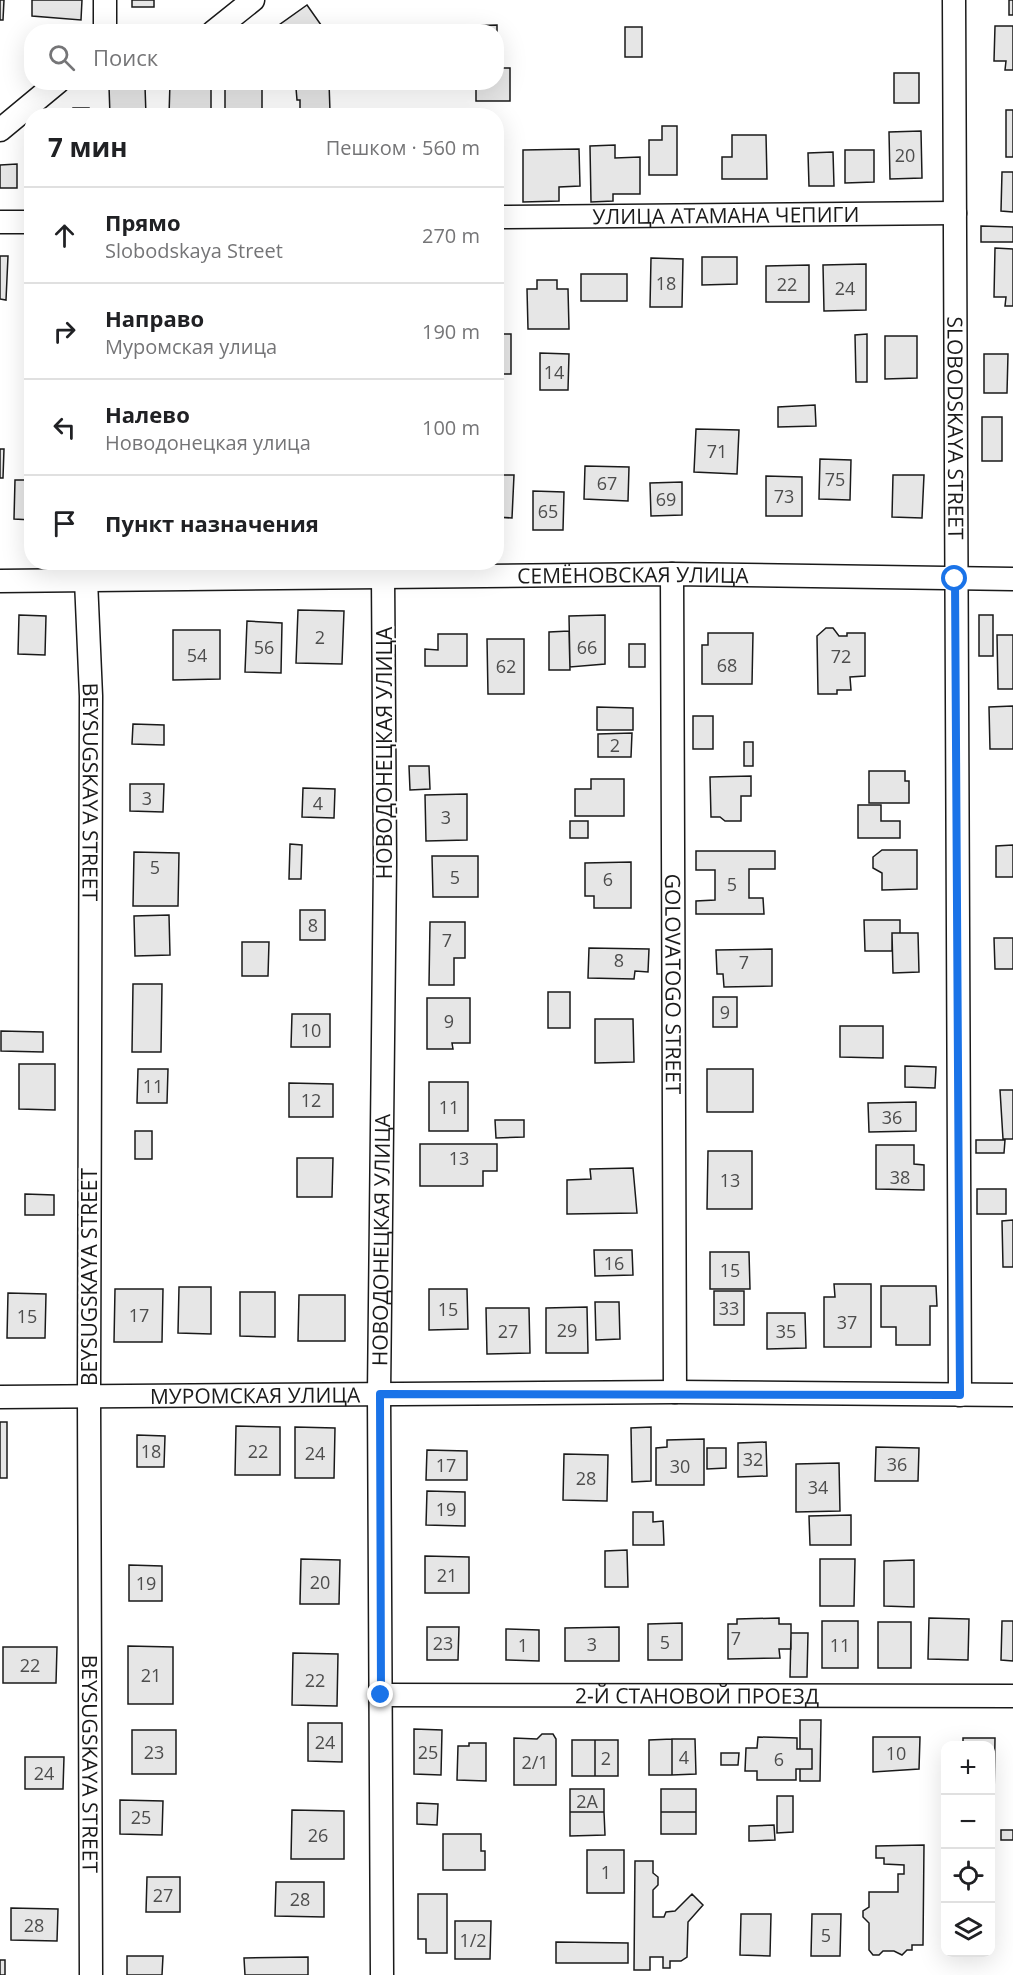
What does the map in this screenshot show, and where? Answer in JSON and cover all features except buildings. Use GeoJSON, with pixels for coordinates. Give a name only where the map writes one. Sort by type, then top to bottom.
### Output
{"type":"FeatureCollection","features":[{"type":"Feature","properties":{"kind":"street"},"geometry":{"type":"LineString","coordinates":[[105,0],[105,24]]}},
{"type":"Feature","properties":{"kind":"street"},"geometry":{"type":"LineString","coordinates":[[223,24],[253,0]]}},
{"type":"Feature","properties":{"kind":"street","name":"SLOBODSKAYA STREET"},"geometry":{"type":"LineString","coordinates":[[954,0],[960,1395]]}},
{"type":"Feature","properties":{"kind":"street"},"geometry":{"type":"LineString","coordinates":[[27,108],[48,90]]}},
{"type":"Feature","properties":{"kind":"street"},"geometry":{"type":"LineString","coordinates":[[0,130],[24,110]]}},
{"type":"Feature","properties":{"kind":"street","name":"УЛИЦА АТАМАНА ЧЕПИГИ"},"geometry":{"type":"LineString","coordinates":[[504,217],[955,213]]}},
{"type":"Feature","properties":{"kind":"street"},"geometry":{"type":"LineString","coordinates":[[0,222],[24,222]]}},
{"type":"Feature","properties":{"kind":"street","name":"СЕМЁНОВСКАЯ УЛИЦА"},"geometry":{"type":"LineString","coordinates":[[0,581],[672,574],[1013,579]]}},
{"type":"Feature","properties":{"kind":"street","name":"GOLOVATOGO STREET"},"geometry":{"type":"LineString","coordinates":[[672,574],[675,1392]]}},
{"type":"Feature","properties":{"kind":"street","name":"НОВОДОНЕЦКАЯ УЛИЦА"},"geometry":{"type":"LineString","coordinates":[[382,1975],[380,1394],[385,862],[383,576]]}},
{"type":"Feature","properties":{"kind":"street","name":"BEYSUGSKAYA STREET"},"geometry":{"type":"LineString","coordinates":[[86,580],[91,696],[89,1396],[91,1975]]}},
{"type":"Feature","properties":{"kind":"street","name":"МУРОМСКАЯ УЛИЦА"},"geometry":{"type":"LineString","coordinates":[[0,1397],[675,1392],[1013,1395]]}},
{"type":"Feature","properties":{"kind":"street","name":"2-Й СТАНОВОЙ ПРОЕЗД"},"geometry":{"type":"LineString","coordinates":[[381,1695],[1013,1696]]}},
{"type":"Feature","properties":{"kind":"route"},"geometry":{"type":"LineString","coordinates":[[381,1695],[380,1394],[675,1392],[960,1395],[955,579]]}}]}
